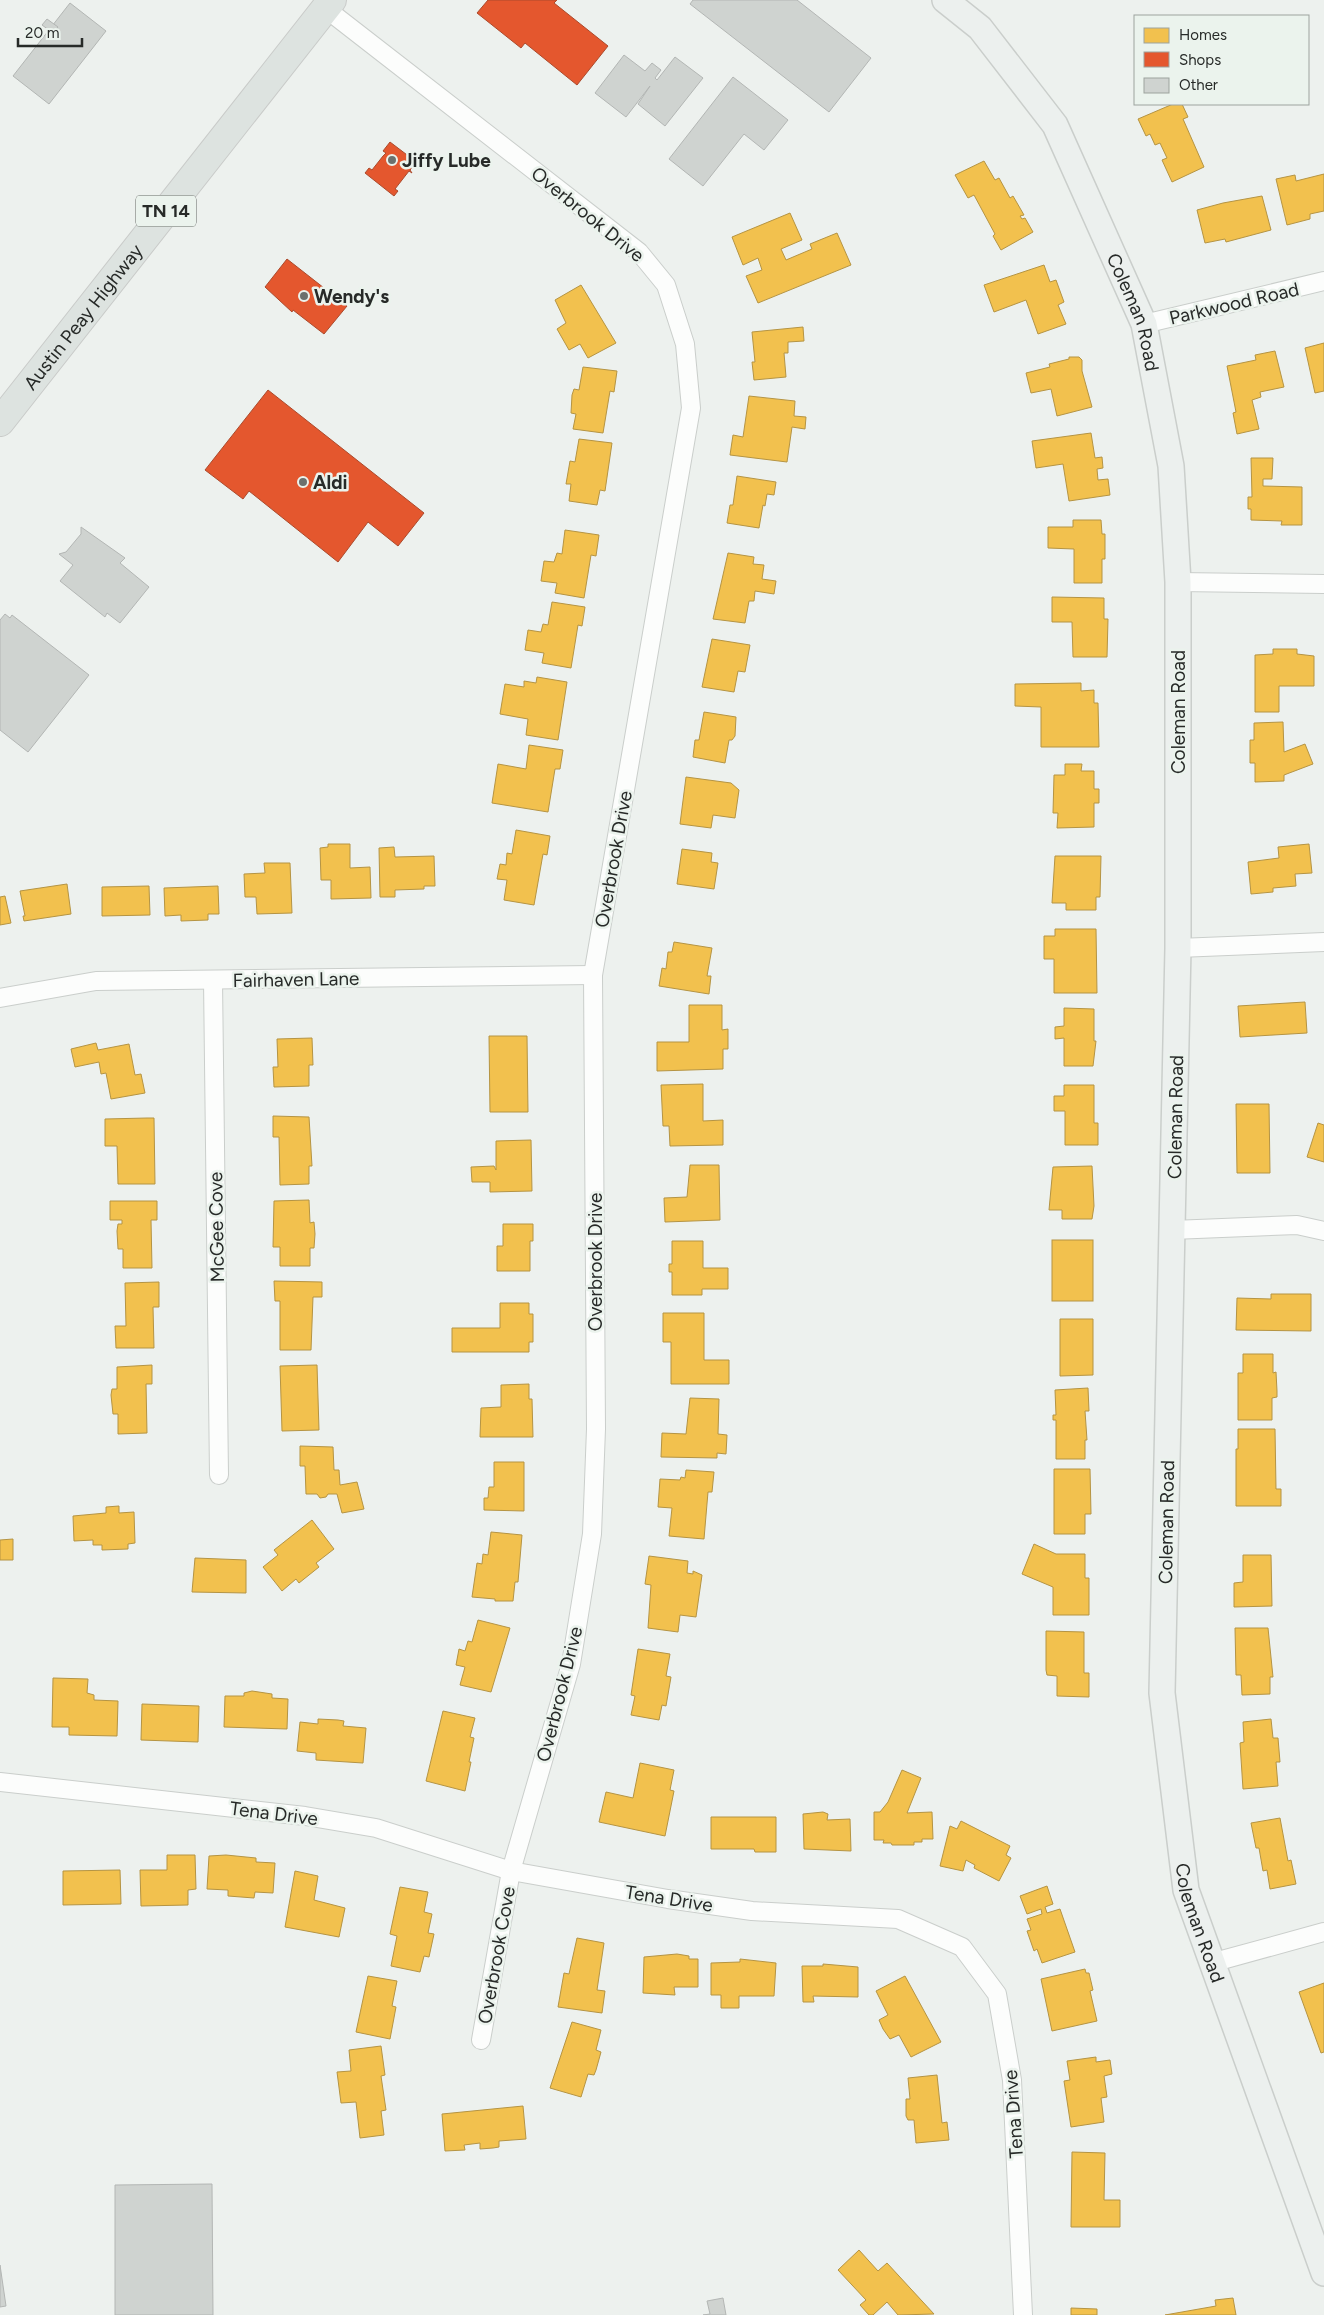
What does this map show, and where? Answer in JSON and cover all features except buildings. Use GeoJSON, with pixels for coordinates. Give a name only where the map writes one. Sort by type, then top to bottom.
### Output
{"type":"FeatureCollection","features":[{"type":"Feature","properties":{"kind":"main road","name":"Coleman Road"},"geometry":{"type":"LineString","coordinates":[[945,0],[980,28],[1055,125],[1144,324],[1171,466],[1178,582],[1178,948],[1162,1693],[1186,1890],[1324,2273]]}},
{"type":"Feature","properties":{"kind":"main road","name":"Austin Peay Highway"},"geometry":{"type":"LineString","coordinates":[[0,422],[329,4]]}},
{"type":"Feature","properties":{"kind":"street","name":"Overbrook Drive"},"geometry":{"type":"LineString","coordinates":[[329,4],[639,252],[666,285],[685,344],[690,408],[593,975],[596,1430],[592,1534],[571,1664],[511,1871]]}},
{"type":"Feature","properties":{"kind":"street","name":"Parkwood Road"},"geometry":{"type":"LineString","coordinates":[[1144,324],[1324,281]]}},
{"type":"Feature","properties":{"kind":"street"},"geometry":{"type":"LineString","coordinates":[[1178,582],[1324,584]]}},
{"type":"Feature","properties":{"kind":"street"},"geometry":{"type":"LineString","coordinates":[[1178,948],[1324,942]]}},
{"type":"Feature","properties":{"kind":"street","name":"Fairhaven Lane"},"geometry":{"type":"LineString","coordinates":[[0,998],[96,981],[593,975]]}},
{"type":"Feature","properties":{"kind":"street","name":"McGee Cove"},"geometry":{"type":"LineString","coordinates":[[213,980],[219,1475]]}},
{"type":"Feature","properties":{"kind":"street"},"geometry":{"type":"LineString","coordinates":[[1172,1230],[1297,1225],[1324,1231]]}},
{"type":"Feature","properties":{"kind":"street","name":"Tena Drive"},"geometry":{"type":"LineString","coordinates":[[0,1782],[305,1816],[376,1828],[511,1871],[668,1899],[752,1911],[898,1919],[962,1947],[996,1994],[1012,2080],[1023,2315]]}},
{"type":"Feature","properties":{"kind":"street","name":"Overbrook Cove"},"geometry":{"type":"LineString","coordinates":[[481,2040],[511,1871]]}},
{"type":"Feature","properties":{"kind":"street"},"geometry":{"type":"LineString","coordinates":[[1211,1963],[1324,1932]]}},
{"type":"Feature","properties":{"kind":"place","name":"Jiffy Lube"},"geometry":{"type":"Point","coordinates":[392,160]}},
{"type":"Feature","properties":{"kind":"place","name":"Wendy's"},"geometry":{"type":"Point","coordinates":[304,296]}},
{"type":"Feature","properties":{"kind":"place","name":"Aldi"},"geometry":{"type":"Point","coordinates":[303,482]}}]}
